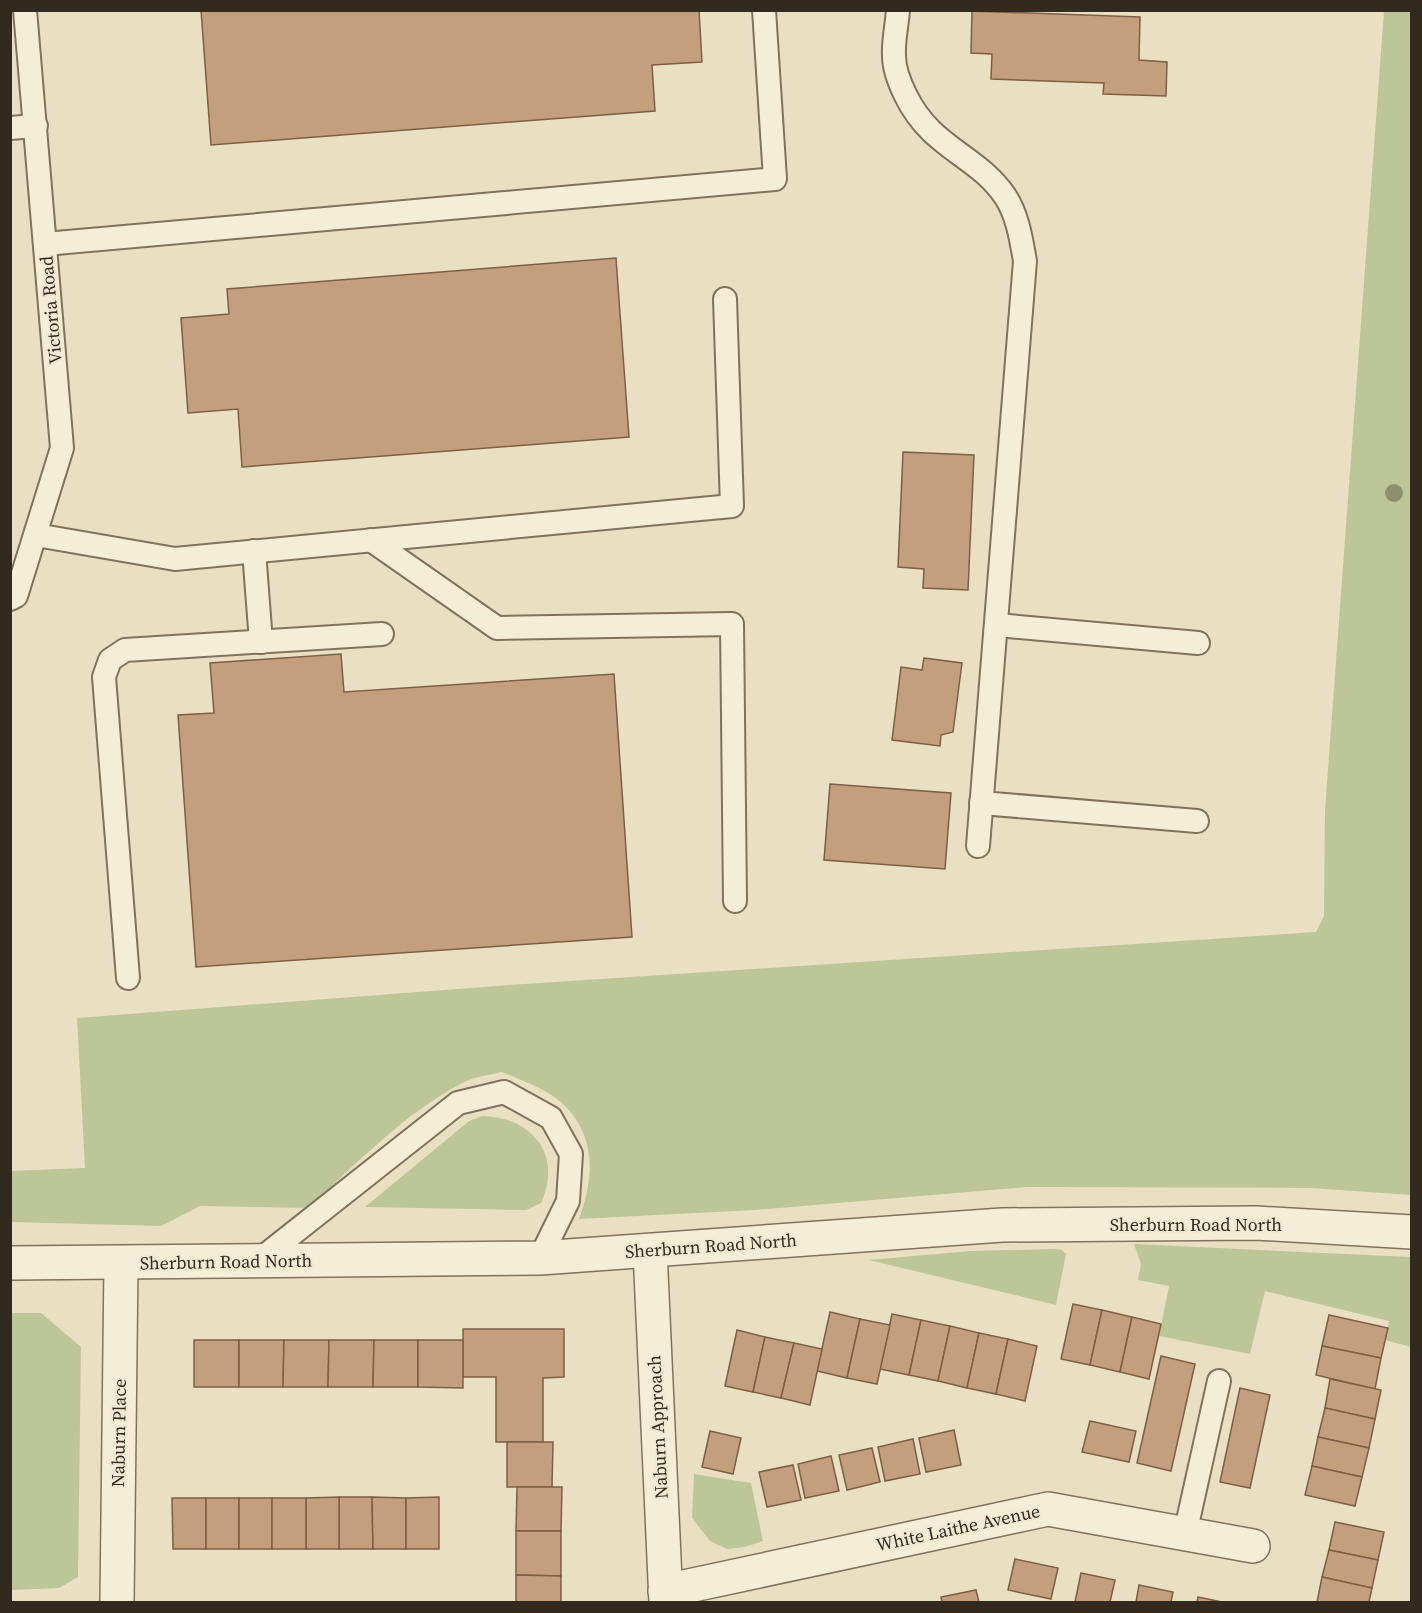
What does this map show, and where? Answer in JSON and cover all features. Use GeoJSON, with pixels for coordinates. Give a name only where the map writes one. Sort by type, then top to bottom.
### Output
{"type":"FeatureCollection","features":[{"type":"Feature","properties":{"kind":"street","name":"Sherburn Road North"},"geometry":{"type":"LineString","coordinates":[[10,1263],[540,1258],[1002,1225],[1256,1223],[1412,1232]]}},
{"type":"Feature","properties":{"kind":"street","name":"Naburn Approach"},"geometry":{"type":"LineString","coordinates":[[650,1251],[665,1597]]}},
{"type":"Feature","properties":{"kind":"street","name":"Naburn Place"},"geometry":{"type":"LineString","coordinates":[[117,1602],[121,1263]]}},
{"type":"Feature","properties":{"kind":"street","name":"White Laithe Avenue"},"geometry":{"type":"LineString","coordinates":[[665,1597],[1048,1509],[1253,1546]]}},
{"type":"Feature","properties":{"kind":"lane","name":"Victoria Road"},"geometry":{"type":"LineString","coordinates":[[10,599],[16,596],[62,448],[25,10]]}},
{"type":"Feature","properties":{"kind":"lane"},"geometry":{"type":"LineString","coordinates":[[45,244],[775,179],[764,10]]}},
{"type":"Feature","properties":{"kind":"lane"},"geometry":{"type":"LineString","coordinates":[[898,10],[894,58],[901,86],[914,112],[932,134],[983,171],[1005,197],[1019,228],[1025,261],[978,846]]}},
{"type":"Feature","properties":{"kind":"lane"},"geometry":{"type":"LineString","coordinates":[[10,128],[36,126]]}},
{"type":"Feature","properties":{"kind":"lane"},"geometry":{"type":"LineString","coordinates":[[36,535],[175,559],[732,506],[725,299]]}},
{"type":"Feature","properties":{"kind":"lane"},"geometry":{"type":"LineString","coordinates":[[371,540],[497,628],[732,624],[735,901]]}},
{"type":"Feature","properties":{"kind":"lane"},"geometry":{"type":"LineString","coordinates":[[255,551],[261,642]]}},
{"type":"Feature","properties":{"kind":"lane"},"geometry":{"type":"LineString","coordinates":[[997,625],[1198,643]]}},
{"type":"Feature","properties":{"kind":"lane"},"geometry":{"type":"LineString","coordinates":[[128,978],[105,668],[116,654],[124,650],[382,634]]}},
{"type":"Feature","properties":{"kind":"lane"},"geometry":{"type":"LineString","coordinates":[[981,803],[1197,821]]}},
{"type":"Feature","properties":{"kind":"lane"},"geometry":{"type":"LineString","coordinates":[[258,1261],[458,1103],[504,1092],[551,1118],[571,1154],[568,1201],[540,1258]]}},
{"type":"Feature","properties":{"kind":"lane"},"geometry":{"type":"LineString","coordinates":[[1185,1534],[1219,1381]]}},
{"type":"Feature","properties":{"kind":"green space"},"geometry":{"type":"Polygon","coordinates":[[[1384,11],[1411,11],[1411,1195],[1311,1188],[1027,1187],[755,1210],[579,1219],[590,1171],[586,1140],[580,1125],[557,1099],[502,1072],[466,1081],[420,1109],[381,1141],[308,1208],[200,1206],[161,1226],[11,1222],[10,1171],[85,1168],[77,1018],[509,985],[1316,932],[1324,916],[1325,810],[1384,11]]]}},
{"type":"Feature","properties":{"kind":"green space"},"geometry":{"type":"Polygon","coordinates":[[[482,1116],[515,1123],[528,1131],[538,1142],[545,1155],[548,1169],[547,1186],[541,1203],[526,1210],[365,1207],[469,1121],[482,1116]]]}},
{"type":"Feature","properties":{"kind":"green space"},"geometry":{"type":"Polygon","coordinates":[[[1134,1244],[1411,1257],[1411,1347],[1385,1340],[1389,1321],[1265,1291],[1250,1354],[1159,1336],[1169,1286],[1138,1280],[1141,1264],[1134,1244]]]}},
{"type":"Feature","properties":{"kind":"green space"},"geometry":{"type":"Polygon","coordinates":[[[1062,1250],[1066,1254],[1056,1305],[869,1260],[970,1251],[1062,1250]]]}},
{"type":"Feature","properties":{"kind":"green space"},"geometry":{"type":"Polygon","coordinates":[[[11,1313],[41,1313],[81,1347],[78,1577],[59,1588],[11,1590],[11,1313]]]}},
{"type":"Feature","properties":{"kind":"green space"},"geometry":{"type":"Polygon","coordinates":[[[694,1474],[751,1483],[763,1541],[745,1547],[727,1549],[710,1541],[692,1518],[694,1474]]]}},
{"type":"Feature","properties":{"kind":"building"},"geometry":{"type":"Polygon","coordinates":[[[201,10],[699,10],[702,62],[652,65],[655,111],[211,145],[201,10]]]}},
{"type":"Feature","properties":{"kind":"building"},"geometry":{"type":"Polygon","coordinates":[[[972,11],[1140,17],[1139,60],[1167,62],[1166,96],[1103,94],[1104,83],[991,79],[992,54],[971,53],[972,11]]]}},
{"type":"Feature","properties":{"kind":"building"},"geometry":{"type":"Polygon","coordinates":[[[616,258],[629,437],[242,467],[238,409],[188,413],[181,318],[229,314],[227,289],[616,258]]]}},
{"type":"Feature","properties":{"kind":"building"},"geometry":{"type":"Polygon","coordinates":[[[903,452],[974,455],[968,590],[923,588],[924,569],[898,567],[903,452]]]}},
{"type":"Feature","properties":{"kind":"building"},"geometry":{"type":"Polygon","coordinates":[[[341,654],[344,692],[614,674],[632,937],[196,967],[178,715],[214,713],[210,663],[341,654]]]}},
{"type":"Feature","properties":{"kind":"building"},"geometry":{"type":"Polygon","coordinates":[[[924,658],[962,663],[953,732],[941,735],[940,746],[892,740],[901,667],[922,670],[924,658]]]}},
{"type":"Feature","properties":{"kind":"building"},"geometry":{"type":"Polygon","coordinates":[[[830,784],[951,793],[945,869],[824,860],[830,784]]]}},
{"type":"Feature","properties":{"kind":"building"},"geometry":{"type":"Polygon","coordinates":[[[1073,1304],[1102,1310],[1090,1365],[1061,1359],[1073,1304]]]}},
{"type":"Feature","properties":{"kind":"building"},"geometry":{"type":"Polygon","coordinates":[[[1102,1310],[1132,1317],[1120,1372],[1090,1365],[1102,1310]]]}},
{"type":"Feature","properties":{"kind":"building"},"geometry":{"type":"Polygon","coordinates":[[[830,1312],[860,1319],[847,1378],[817,1371],[830,1312]]]}},
{"type":"Feature","properties":{"kind":"building"},"geometry":{"type":"Polygon","coordinates":[[[892,1314],[921,1320],[909,1375],[880,1369],[892,1314]]]}},
{"type":"Feature","properties":{"kind":"building"},"geometry":{"type":"Polygon","coordinates":[[[1329,1315],[1388,1328],[1381,1358],[1322,1346],[1329,1315]]]}},
{"type":"Feature","properties":{"kind":"building"},"geometry":{"type":"Polygon","coordinates":[[[1132,1317],[1161,1324],[1149,1379],[1120,1372],[1132,1317]]]}},
{"type":"Feature","properties":{"kind":"building"},"geometry":{"type":"Polygon","coordinates":[[[860,1319],[890,1325],[877,1384],[847,1378],[860,1319]]]}},
{"type":"Feature","properties":{"kind":"building"},"geometry":{"type":"Polygon","coordinates":[[[921,1320],[950,1326],[938,1381],[909,1375],[921,1320]]]}},
{"type":"Feature","properties":{"kind":"building"},"geometry":{"type":"Polygon","coordinates":[[[950,1326],[979,1333],[967,1388],[938,1381],[950,1326]]]}},
{"type":"Feature","properties":{"kind":"building"},"geometry":{"type":"Polygon","coordinates":[[[463,1329],[564,1329],[564,1377],[543,1378],[543,1442],[496,1442],[496,1377],[463,1377],[463,1329]]]}},
{"type":"Feature","properties":{"kind":"building"},"geometry":{"type":"Polygon","coordinates":[[[737,1330],[765,1337],[753,1392],[725,1386],[737,1330]]]}},
{"type":"Feature","properties":{"kind":"building"},"geometry":{"type":"Polygon","coordinates":[[[979,1333],[1008,1339],[996,1394],[967,1388],[979,1333]]]}},
{"type":"Feature","properties":{"kind":"building"},"geometry":{"type":"Polygon","coordinates":[[[765,1337],[794,1343],[781,1398],[753,1392],[765,1337]]]}},
{"type":"Feature","properties":{"kind":"building"},"geometry":{"type":"Polygon","coordinates":[[[1008,1339],[1037,1346],[1025,1401],[996,1394],[1008,1339]]]}},
{"type":"Feature","properties":{"kind":"building"},"geometry":{"type":"Polygon","coordinates":[[[194,1340],[239,1340],[239,1387],[194,1387],[194,1340]]]}},
{"type":"Feature","properties":{"kind":"building"},"geometry":{"type":"Polygon","coordinates":[[[239,1340],[284,1340],[283,1387],[239,1387],[239,1340]]]}},
{"type":"Feature","properties":{"kind":"building"},"geometry":{"type":"Polygon","coordinates":[[[284,1340],[329,1340],[328,1387],[283,1387],[284,1340]]]}},
{"type":"Feature","properties":{"kind":"building"},"geometry":{"type":"Polygon","coordinates":[[[329,1340],[374,1340],[373,1387],[328,1387],[329,1340]]]}},
{"type":"Feature","properties":{"kind":"building"},"geometry":{"type":"Polygon","coordinates":[[[374,1340],[418,1340],[418,1387],[373,1387],[374,1340]]]}},
{"type":"Feature","properties":{"kind":"building"},"geometry":{"type":"Polygon","coordinates":[[[418,1340],[463,1340],[463,1388],[418,1387],[418,1340]]]}},
{"type":"Feature","properties":{"kind":"building"},"geometry":{"type":"Polygon","coordinates":[[[794,1343],[822,1349],[810,1405],[781,1398],[794,1343]]]}},
{"type":"Feature","properties":{"kind":"building"},"geometry":{"type":"Polygon","coordinates":[[[1322,1346],[1381,1358],[1375,1389],[1316,1375],[1322,1346]]]}},
{"type":"Feature","properties":{"kind":"building"},"geometry":{"type":"Polygon","coordinates":[[[1161,1356],[1195,1364],[1171,1471],[1137,1463],[1161,1356]]]}},
{"type":"Feature","properties":{"kind":"building"},"geometry":{"type":"Polygon","coordinates":[[[1330,1379],[1381,1390],[1375,1419],[1325,1408],[1330,1379]]]}},
{"type":"Feature","properties":{"kind":"building"},"geometry":{"type":"Polygon","coordinates":[[[1240,1388],[1270,1395],[1250,1488],[1220,1482],[1240,1388]]]}},
{"type":"Feature","properties":{"kind":"building"},"geometry":{"type":"Polygon","coordinates":[[[1325,1408],[1375,1419],[1369,1448],[1318,1437],[1325,1408]]]}},
{"type":"Feature","properties":{"kind":"building"},"geometry":{"type":"Polygon","coordinates":[[[1090,1421],[1136,1431],[1129,1462],[1082,1452],[1090,1421]]]}},
{"type":"Feature","properties":{"kind":"building"},"geometry":{"type":"Polygon","coordinates":[[[954,1430],[961,1465],[926,1472],[919,1438],[954,1430]]]}},
{"type":"Feature","properties":{"kind":"building"},"geometry":{"type":"Polygon","coordinates":[[[710,1431],[741,1438],[733,1474],[702,1467],[710,1431]]]}},
{"type":"Feature","properties":{"kind":"building"},"geometry":{"type":"Polygon","coordinates":[[[1318,1437],[1369,1448],[1362,1477],[1312,1466],[1318,1437]]]}},
{"type":"Feature","properties":{"kind":"building"},"geometry":{"type":"Polygon","coordinates":[[[913,1439],[920,1474],[885,1481],[878,1447],[913,1439]]]}},
{"type":"Feature","properties":{"kind":"building"},"geometry":{"type":"Polygon","coordinates":[[[507,1442],[553,1442],[552,1487],[507,1487],[507,1442]]]}},
{"type":"Feature","properties":{"kind":"building"},"geometry":{"type":"Polygon","coordinates":[[[872,1448],[880,1482],[847,1490],[839,1455],[872,1448]]]}},
{"type":"Feature","properties":{"kind":"building"},"geometry":{"type":"Polygon","coordinates":[[[831,1456],[839,1491],[805,1498],[798,1464],[831,1456]]]}},
{"type":"Feature","properties":{"kind":"building"},"geometry":{"type":"Polygon","coordinates":[[[793,1465],[801,1500],[767,1507],[759,1472],[793,1465]]]}},
{"type":"Feature","properties":{"kind":"building"},"geometry":{"type":"Polygon","coordinates":[[[1312,1466],[1362,1477],[1355,1506],[1305,1495],[1312,1466]]]}},
{"type":"Feature","properties":{"kind":"building"},"geometry":{"type":"Polygon","coordinates":[[[517,1487],[562,1487],[561,1531],[516,1531],[517,1487]]]}},
{"type":"Feature","properties":{"kind":"building"},"geometry":{"type":"Polygon","coordinates":[[[339,1497],[372,1497],[373,1549],[339,1549],[339,1497]]]}},
{"type":"Feature","properties":{"kind":"building"},"geometry":{"type":"Polygon","coordinates":[[[339,1497],[339,1549],[306,1549],[306,1498],[339,1497]]]}},
{"type":"Feature","properties":{"kind":"building"},"geometry":{"type":"Polygon","coordinates":[[[372,1497],[406,1498],[406,1549],[373,1549],[372,1497]]]}},
{"type":"Feature","properties":{"kind":"building"},"geometry":{"type":"Polygon","coordinates":[[[439,1497],[439,1549],[406,1549],[406,1498],[439,1497]]]}},
{"type":"Feature","properties":{"kind":"building"},"geometry":{"type":"Polygon","coordinates":[[[172,1498],[206,1498],[206,1549],[173,1549],[172,1498]]]}},
{"type":"Feature","properties":{"kind":"building"},"geometry":{"type":"Polygon","coordinates":[[[206,1498],[239,1498],[239,1549],[206,1549],[206,1498]]]}},
{"type":"Feature","properties":{"kind":"building"},"geometry":{"type":"Polygon","coordinates":[[[239,1498],[272,1498],[272,1549],[239,1549],[239,1498]]]}},
{"type":"Feature","properties":{"kind":"building"},"geometry":{"type":"Polygon","coordinates":[[[272,1498],[306,1498],[306,1549],[272,1549],[272,1498]]]}},
{"type":"Feature","properties":{"kind":"building"},"geometry":{"type":"Polygon","coordinates":[[[1335,1522],[1384,1532],[1378,1560],[1329,1550],[1335,1522]]]}},
{"type":"Feature","properties":{"kind":"building"},"geometry":{"type":"Polygon","coordinates":[[[516,1531],[561,1531],[561,1576],[516,1575],[516,1531]]]}},
{"type":"Feature","properties":{"kind":"building"},"geometry":{"type":"Polygon","coordinates":[[[1329,1550],[1378,1560],[1372,1588],[1322,1577],[1329,1550]]]}},
{"type":"Feature","properties":{"kind":"building"},"geometry":{"type":"Polygon","coordinates":[[[1015,1559],[1058,1568],[1051,1599],[1008,1590],[1015,1559]]]}},
{"type":"Feature","properties":{"kind":"building"},"geometry":{"type":"Polygon","coordinates":[[[1081,1573],[1115,1580],[1110,1602],[1075,1602],[1081,1573]]]}},
{"type":"Feature","properties":{"kind":"building"},"geometry":{"type":"Polygon","coordinates":[[[516,1575],[561,1576],[561,1602],[516,1602],[516,1575]]]}},
{"type":"Feature","properties":{"kind":"building"},"geometry":{"type":"Polygon","coordinates":[[[1322,1577],[1372,1588],[1369,1602],[1317,1602],[1322,1577]]]}},
{"type":"Feature","properties":{"kind":"building"},"geometry":{"type":"Polygon","coordinates":[[[1139,1585],[1173,1592],[1171,1602],[1136,1602],[1139,1585]]]}},
{"type":"Feature","properties":{"kind":"building"},"geometry":{"type":"Polygon","coordinates":[[[976,1590],[979,1602],[942,1602],[941,1597],[976,1590]]]}},
{"type":"Feature","properties":{"kind":"building"},"geometry":{"type":"Polygon","coordinates":[[[1198,1597],[1222,1602],[1197,1602],[1198,1597]]]}}]}
